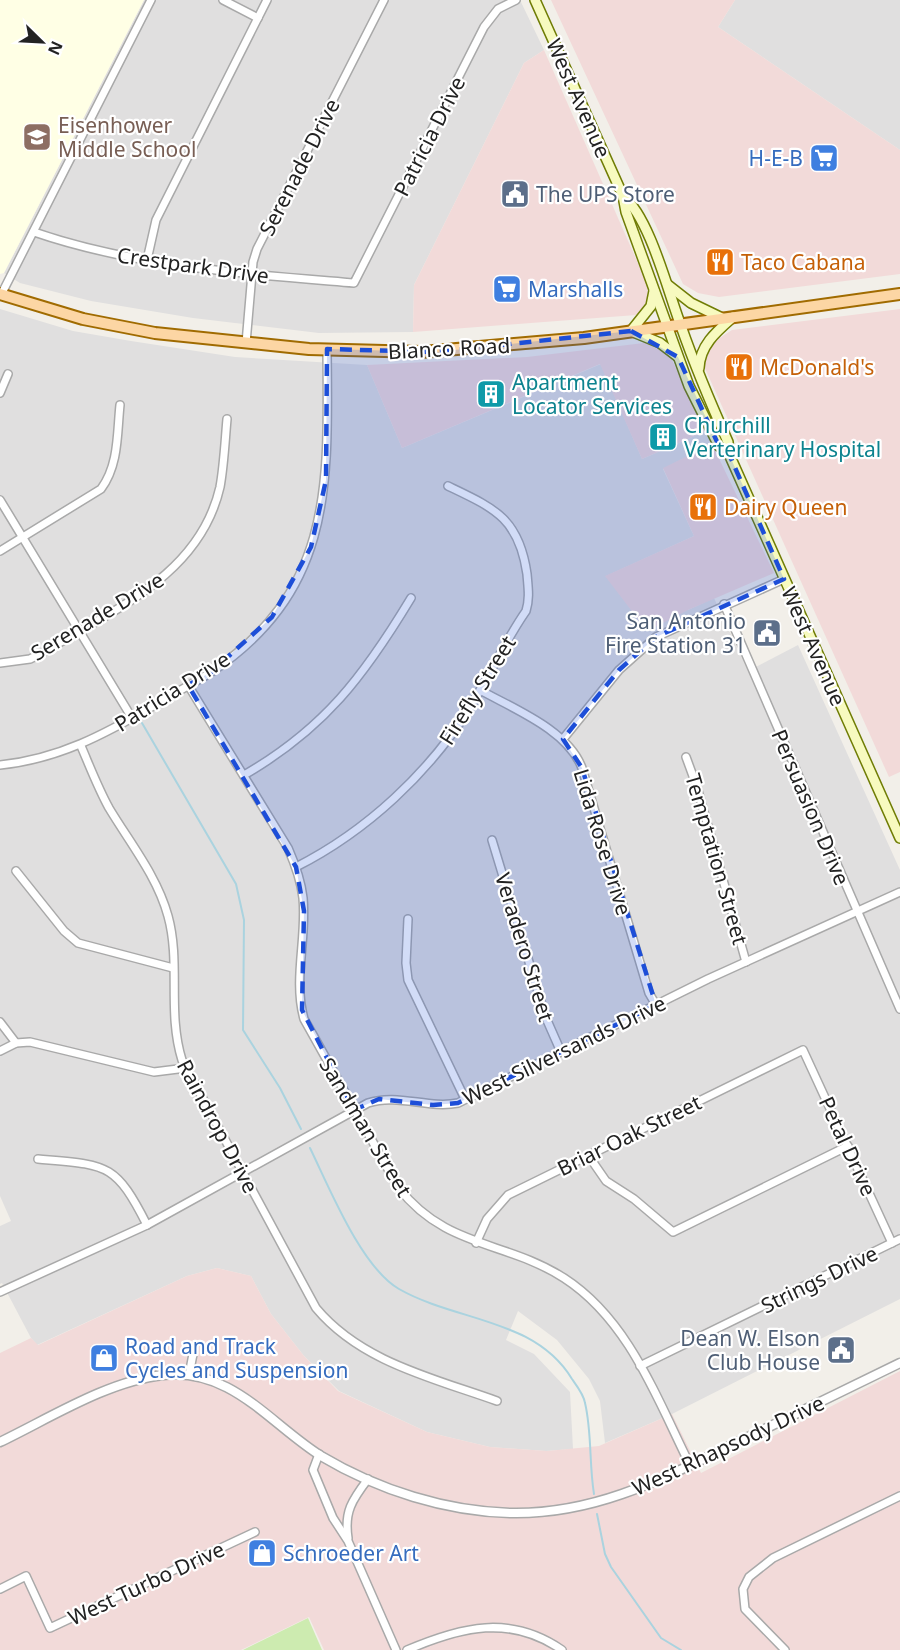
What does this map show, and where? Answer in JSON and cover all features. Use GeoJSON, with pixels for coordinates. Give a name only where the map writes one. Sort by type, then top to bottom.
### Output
{"type":"FeatureCollection","features":[{"type":"Feature","properties":{"kind":"main road","name":"West Avenue"},"geometry":{"type":"LineString","coordinates":[[535,0],[623,196],[626,212],[678,357],[719,446],[729,454]]}},
{"type":"Feature","properties":{"kind":"main road","name":"West Avenue"},"geometry":{"type":"LineString","coordinates":[[623,196],[633,204],[666,284],[698,374],[728,442],[729,454],[900,838]]}},
{"type":"Feature","properties":{"kind":"main road"},"geometry":{"type":"LineString","coordinates":[[666,284],[691,303],[722,318]]}},
{"type":"Feature","properties":{"kind":"main road"},"geometry":{"type":"LineString","coordinates":[[654,286],[651,306],[631,331],[660,343],[678,357]]}},
{"type":"Feature","properties":{"kind":"main road","name":"Blanco Road"},"geometry":{"type":"LineString","coordinates":[[1,295],[73,316],[155,333],[246,344],[327,350],[456,351],[631,331],[900,294]]}},
{"type":"Feature","properties":{"kind":"main road"},"geometry":{"type":"LineString","coordinates":[[698,374],[699,357],[706,344],[734,317]]}},
{"type":"Feature","properties":{"kind":"street"},"geometry":{"type":"LineString","coordinates":[[1,295],[151,0]]}},
{"type":"Feature","properties":{"kind":"street"},"geometry":{"type":"LineString","coordinates":[[223,0],[258,18]]}},
{"type":"Feature","properties":{"kind":"street"},"geometry":{"type":"LineString","coordinates":[[147,260],[156,220],[267,0]]}},
{"type":"Feature","properties":{"kind":"street","name":"Serenade Drive"},"geometry":{"type":"LineString","coordinates":[[246,344],[257,249],[384,0]]}},
{"type":"Feature","properties":{"kind":"street","name":"Patricia Drive"},"geometry":{"type":"LineString","coordinates":[[354,283],[483,27],[498,9],[516,0]]}},
{"type":"Feature","properties":{"kind":"street","name":"Crestpark Drive"},"geometry":{"type":"LineString","coordinates":[[33,232],[71,244],[147,260],[253,275],[354,283]]}},
{"type":"Feature","properties":{"kind":"street","name":"Patricia Drive"},"geometry":{"type":"LineString","coordinates":[[0,765],[28,762],[81,746],[211,672],[251,639],[272,617],[294,584],[311,547],[326,480],[327,350]]}},
{"type":"Feature","properties":{"kind":"street"},"geometry":{"type":"LineString","coordinates":[[0,393],[8,374]]}},
{"type":"Feature","properties":{"kind":"street"},"geometry":{"type":"LineString","coordinates":[[0,551],[88,498],[107,480],[114,460],[120,405]]}},
{"type":"Feature","properties":{"kind":"street","name":"Serenade Drive"},"geometry":{"type":"LineString","coordinates":[[0,663],[30,659],[166,576],[189,553],[210,517],[218,495],[227,419]]}},
{"type":"Feature","properties":{"kind":"street","name":"Firefly Street"},"geometry":{"type":"LineString","coordinates":[[296,867],[365,823],[400,793],[433,758],[462,721],[526,611],[529,595],[524,556],[516,534],[501,514],[448,486]]}},
{"type":"Feature","properties":{"kind":"street"},"geometry":{"type":"LineString","coordinates":[[0,500],[132,718]]}},
{"type":"Feature","properties":{"kind":"street"},"geometry":{"type":"LineString","coordinates":[[563,739],[619,670],[643,647],[672,627],[784,579]]}},
{"type":"Feature","properties":{"kind":"street"},"geometry":{"type":"LineString","coordinates":[[244,776],[307,732],[346,695],[371,662],[411,598]]}},
{"type":"Feature","properties":{"kind":"street","name":"Persuasion Drive"},"geometry":{"type":"LineString","coordinates":[[724,604],[856,912],[900,1008]]}},
{"type":"Feature","properties":{"kind":"street","name":"Sandman Street"},"geometry":{"type":"LineString","coordinates":[[188,685],[296,867],[304,910],[300,990],[302,1010],[309,1031],[389,1174],[407,1200],[436,1224],[477,1243],[545,1267],[579,1288],[614,1324],[640,1366],[690,1465]]}},
{"type":"Feature","properties":{"kind":"street","name":"Lida Rose Drive"},"geometry":{"type":"LineString","coordinates":[[480,690],[563,739],[573,750],[582,768],[649,993],[656,1005]]}},
{"type":"Feature","properties":{"kind":"street","name":"Raindrop Drive"},"geometry":{"type":"LineString","coordinates":[[81,746],[108,807],[160,892],[169,919],[174,1024],[186,1068],[306,1290],[328,1322],[350,1341],[401,1367],[497,1401]]}},
{"type":"Feature","properties":{"kind":"street","name":"Temptation Street"},"geometry":{"type":"LineString","coordinates":[[686,757],[717,855],[746,962]]}},
{"type":"Feature","properties":{"kind":"street","name":"Veradero Street"},"geometry":{"type":"LineString","coordinates":[[492,840],[546,1018],[561,1052]]}},
{"type":"Feature","properties":{"kind":"street"},"geometry":{"type":"LineString","coordinates":[[16,871],[64,931],[78,943],[173,968]]}},
{"type":"Feature","properties":{"kind":"street","name":"West Silversands Drive"},"geometry":{"type":"LineString","coordinates":[[0,1292],[147,1225],[354,1110],[379,1099],[433,1106],[446,1105],[465,1099],[746,962],[900,892]]}},
{"type":"Feature","properties":{"kind":"street"},"geometry":{"type":"LineString","coordinates":[[408,920],[406,963],[408,980],[465,1099]]}},
{"type":"Feature","properties":{"kind":"street"},"geometry":{"type":"LineString","coordinates":[[0,1022],[16,1042]]}},
{"type":"Feature","properties":{"kind":"street"},"geometry":{"type":"LineString","coordinates":[[0,1052],[16,1042],[43,1044],[154,1072],[186,1068]]}},
{"type":"Feature","properties":{"kind":"street","name":"Petal Drive"},"geometry":{"type":"LineString","coordinates":[[803,1050],[892,1243]]}},
{"type":"Feature","properties":{"kind":"street","name":"Briar Oak Street"},"geometry":{"type":"LineString","coordinates":[[477,1243],[486,1219],[508,1195],[803,1050]]}},
{"type":"Feature","properties":{"kind":"street"},"geometry":{"type":"LineString","coordinates":[[588,1155],[606,1181],[634,1199],[674,1232],[848,1146]]}},
{"type":"Feature","properties":{"kind":"street"},"geometry":{"type":"LineString","coordinates":[[38,1159],[86,1162],[115,1174],[129,1190],[147,1225]]}},
{"type":"Feature","properties":{"kind":"street","name":"Strings Drive"},"geometry":{"type":"LineString","coordinates":[[640,1366],[900,1239]]}},
{"type":"Feature","properties":{"kind":"street"},"geometry":{"type":"LineString","coordinates":[[189,1375],[193,1354]]}},
{"type":"Feature","properties":{"kind":"street","name":"West Rhapsody Drive"},"geometry":{"type":"LineString","coordinates":[[0,1442],[128,1382],[166,1375],[189,1375],[212,1380],[239,1394],[319,1454],[368,1479],[446,1505],[479,1511],[546,1512],[579,1507],[642,1489],[900,1363]]}},
{"type":"Feature","properties":{"kind":"street"},"geometry":{"type":"LineString","coordinates":[[319,1454],[313,1470],[333,1518],[348,1541],[396,1650]]}},
{"type":"Feature","properties":{"kind":"street"},"geometry":{"type":"LineString","coordinates":[[348,1541],[345,1521],[348,1506],[368,1479]]}},
{"type":"Feature","properties":{"kind":"street"},"geometry":{"type":"LineString","coordinates":[[785,1650],[745,1608],[743,1589],[757,1569],[773,1558],[900,1496]]}},
{"type":"Feature","properties":{"kind":"street","name":"West Turbo Drive"},"geometry":{"type":"LineString","coordinates":[[0,1589],[26,1576],[50,1628],[255,1532]]}},
{"type":"Feature","properties":{"kind":"street"},"geometry":{"type":"LineString","coordinates":[[407,1650],[447,1633],[490,1627],[532,1635],[562,1650]]}},
{"type":"Feature","properties":{"kind":"highlighted area"},"geometry":{"type":"Polygon","coordinates":[[[631,331],[678,357],[719,446],[729,454],[784,579],[656,637],[619,670],[563,739],[582,768],[656,1005],[458,1103],[433,1105],[379,1099],[354,1110],[302,1010],[304,911],[296,867],[188,685],[211,672],[272,617],[311,547],[326,480],[327,349],[436,352],[631,331]]]}},
{"type":"Feature","properties":{"kind":"shaded area","name":"Eisenhower Middle School"},"geometry":{"type":"Polygon","coordinates":[[[0,0],[144,0],[4,273],[0,274],[0,0]]]}},
{"type":"Feature","properties":{"kind":"shaded area"},"geometry":{"type":"Polygon","coordinates":[[[144,0],[520,0],[544,50],[524,63],[414,285],[413,332],[319,333],[193,318],[91,301],[20,283],[4,273],[144,0]]]}},
{"type":"Feature","properties":{"kind":"shaded area"},"geometry":{"type":"Polygon","coordinates":[[[551,0],[735,0],[718,27],[900,150],[900,274],[719,297],[698,293],[683,284],[551,0]]]}},
{"type":"Feature","properties":{"kind":"shaded area"},"geometry":{"type":"Polygon","coordinates":[[[735,0],[900,0],[900,150],[718,27],[735,0]]]}},
{"type":"Feature","properties":{"kind":"shaded area"},"geometry":{"type":"Polygon","coordinates":[[[544,50],[648,286],[647,302],[636,315],[413,332],[414,285],[524,63],[544,50]]]}},
{"type":"Feature","properties":{"kind":"shaded area"},"geometry":{"type":"Polygon","coordinates":[[[0,309],[73,331],[235,357],[367,365],[402,448],[601,364],[642,459],[706,431],[712,444],[663,469],[694,536],[606,576],[688,610],[714,598],[748,671],[798,645],[900,870],[900,1299],[672,1414],[605,1443],[600,1401],[589,1379],[557,1340],[518,1311],[506,1340],[534,1354],[570,1392],[573,1449],[546,1451],[490,1447],[427,1432],[339,1391],[304,1356],[271,1314],[251,1276],[217,1268],[187,1276],[37,1345],[2,1283],[0,1284],[0,1226],[11,1221],[0,1196],[0,309]]]}},
{"type":"Feature","properties":{"kind":"shaded area"},"geometry":{"type":"Polygon","coordinates":[[[900,309],[900,772],[889,777],[703,364],[708,351],[718,339],[732,330],[900,309]]]}},
{"type":"Feature","properties":{"kind":"shaded area"},"geometry":{"type":"Polygon","coordinates":[[[644,343],[669,354],[706,431],[642,459],[600,364],[402,448],[367,365],[527,357],[644,343]]]}},
{"type":"Feature","properties":{"kind":"shaded area"},"geometry":{"type":"Polygon","coordinates":[[[712,444],[774,573],[688,610],[647,631],[605,576],[694,536],[663,468],[712,444]]]}},
{"type":"Feature","properties":{"kind":"shaded area"},"geometry":{"type":"Polygon","coordinates":[[[217,1268],[251,1276],[271,1314],[304,1356],[338,1391],[427,1432],[490,1447],[547,1451],[599,1446],[672,1414],[701,1473],[900,1371],[900,1650],[324,1650],[309,1617],[241,1650],[0,1650],[0,1353],[31,1338],[38,1345],[187,1276],[217,1268]]]}},
{"type":"Feature","properties":{"kind":"green space"},"geometry":{"type":"Polygon","coordinates":[[[308,1618],[322,1650],[243,1650],[308,1618]]]}},
{"type":"Feature","properties":{"kind":"waterway"},"geometry":{"type":"LineString","coordinates":[[142,723],[236,884],[244,920],[243,1030],[280,1088],[301,1129]]}},
{"type":"Feature","properties":{"kind":"waterway"},"geometry":{"type":"LineString","coordinates":[[310,1148],[347,1225],[359,1245],[385,1278],[399,1289],[422,1300],[516,1332],[538,1344],[556,1359],[578,1388],[584,1400],[589,1425],[594,1494]]}},
{"type":"Feature","properties":{"kind":"waterway"},"geometry":{"type":"LineString","coordinates":[[597,1514],[605,1554],[611,1567],[661,1638],[681,1650]]}},
{"type":"Feature","properties":{"kind":"place","name":"Eisenhower Middle School"},"geometry":{"type":"Point","coordinates":[37,137]}},
{"type":"Feature","properties":{"kind":"place","name":"H-E-B"},"geometry":{"type":"Point","coordinates":[824,158]}},
{"type":"Feature","properties":{"kind":"place","name":"The UPS Store"},"geometry":{"type":"Point","coordinates":[515,194]}},
{"type":"Feature","properties":{"kind":"place","name":"Taco Cabana"},"geometry":{"type":"Point","coordinates":[720,262]}},
{"type":"Feature","properties":{"kind":"place","name":"Marshalls"},"geometry":{"type":"Point","coordinates":[507,289]}},
{"type":"Feature","properties":{"kind":"place","name":"McDonald's"},"geometry":{"type":"Point","coordinates":[739,367]}},
{"type":"Feature","properties":{"kind":"place","name":"Apartment Locator Services"},"geometry":{"type":"Point","coordinates":[491,394]}},
{"type":"Feature","properties":{"kind":"place","name":"Churchill Verterinary Hospital"},"geometry":{"type":"Point","coordinates":[663,437]}},
{"type":"Feature","properties":{"kind":"place","name":"Dairy Queen"},"geometry":{"type":"Point","coordinates":[703,507]}},
{"type":"Feature","properties":{"kind":"place","name":"San Antonio Fire Station 31"},"geometry":{"type":"Point","coordinates":[767,633]}},
{"type":"Feature","properties":{"kind":"place","name":"Dean W. Elson Club House"},"geometry":{"type":"Point","coordinates":[841,1350]}},
{"type":"Feature","properties":{"kind":"place","name":"Road and Track Cycles and Suspension"},"geometry":{"type":"Point","coordinates":[104,1358]}},
{"type":"Feature","properties":{"kind":"place","name":"Schroeder Art"},"geometry":{"type":"Point","coordinates":[262,1553]}}]}
